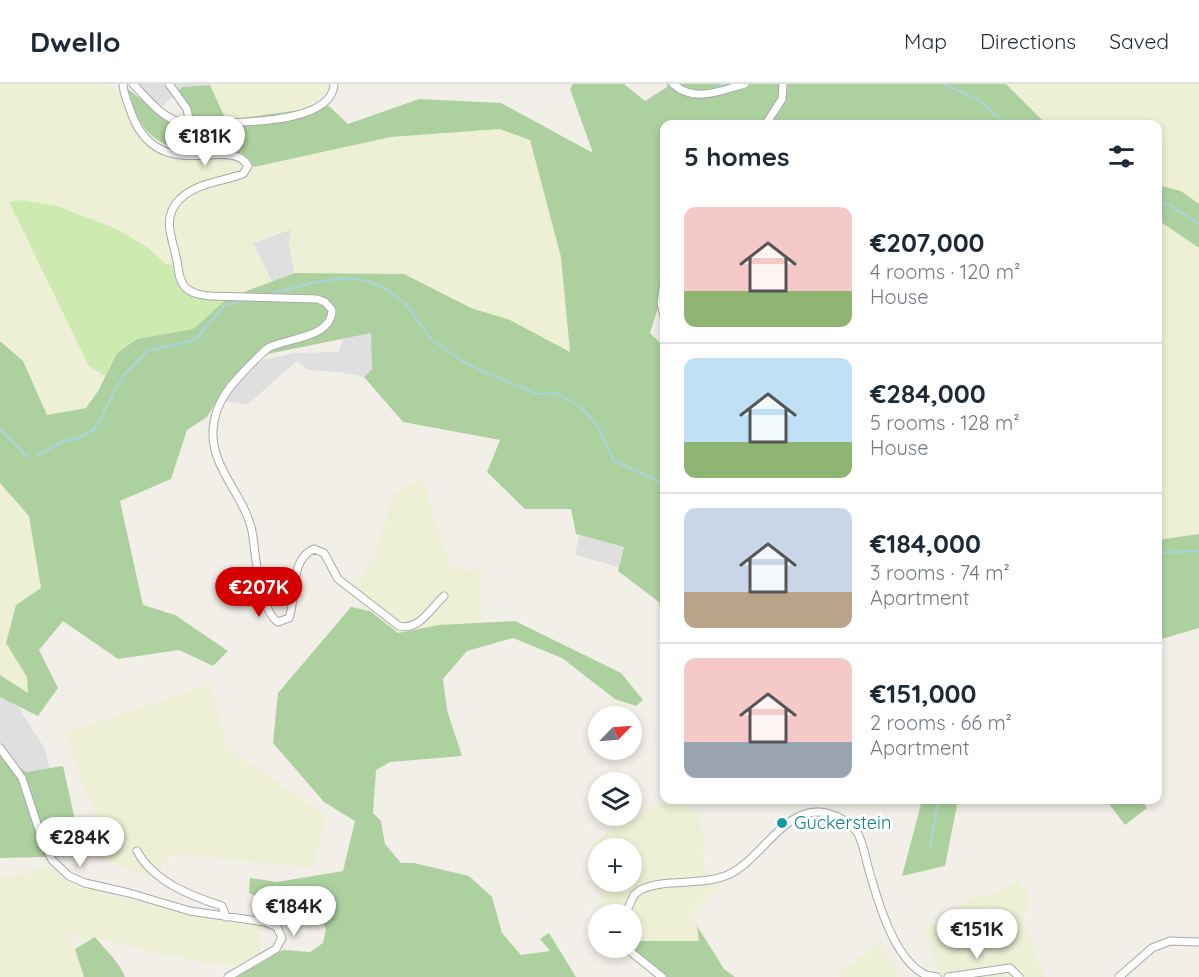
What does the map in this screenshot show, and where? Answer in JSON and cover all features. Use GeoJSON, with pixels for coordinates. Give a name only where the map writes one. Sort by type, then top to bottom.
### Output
{"type":"FeatureCollection","features":[{"type":"Feature","properties":{"kind":"street"},"geometry":{"type":"LineString","coordinates":[[123,84],[137,128],[149,143],[177,154],[233,155],[245,161],[248,166],[243,174],[193,189],[177,201],[172,208],[168,224],[169,232],[179,276],[186,288],[194,293],[210,296],[317,300],[325,302],[330,307],[331,317],[321,328],[273,345],[235,379],[225,393],[214,420],[213,441],[219,462],[250,521],[258,573],[273,619],[281,622],[289,618],[300,565],[307,553],[314,549],[324,553],[331,569],[344,584],[399,627],[406,628],[418,623],[444,596]]}},
{"type":"Feature","properties":{"kind":"street"},"geometry":{"type":"LineString","coordinates":[[133,84],[169,117],[190,123],[264,121],[291,117],[324,102],[334,90],[334,84]]}},
{"type":"Feature","properties":{"kind":"street"},"geometry":{"type":"LineString","coordinates":[[169,84],[187,109],[190,123]]}},
{"type":"Feature","properties":{"kind":"street"},"geometry":{"type":"LineString","coordinates":[[673,84],[686,93],[697,96],[745,84]]}},
{"type":"Feature","properties":{"kind":"street"},"geometry":{"type":"LineString","coordinates":[[769,120],[782,99],[783,84]]}},
{"type":"Feature","properties":{"kind":"street"},"geometry":{"type":"LineString","coordinates":[[0,748],[22,778],[44,843],[52,860],[61,871],[85,883],[129,892],[190,911],[270,923],[277,927],[282,938],[276,949],[228,977]]}},
{"type":"Feature","properties":{"kind":"street"},"geometry":{"type":"LineString","coordinates":[[630,904],[634,895],[640,890],[728,875],[742,867],[792,820],[804,815],[825,813],[838,817],[857,833],[883,918],[893,936],[909,960],[924,975],[937,977]]}},
{"type":"Feature","properties":{"kind":"street"},"geometry":{"type":"LineString","coordinates":[[137,851],[142,859],[167,881],[194,897],[222,906],[226,917]]}},
{"type":"Feature","properties":{"kind":"street"},"geometry":{"type":"LineString","coordinates":[[1119,977],[1152,948],[1170,941],[1199,942]]}},
{"type":"Feature","properties":{"kind":"street"},"geometry":{"type":"LineString","coordinates":[[638,958],[662,977]]}},
{"type":"Feature","properties":{"kind":"street"},"geometry":{"type":"LineString","coordinates":[[948,977],[1011,968],[1019,977]]}},
{"type":"Feature","properties":{"kind":"shaded area"},"geometry":{"type":"Polygon","coordinates":[[[130,84],[210,85],[182,87],[159,110],[130,84]]]}},
{"type":"Feature","properties":{"kind":"shaded area"},"geometry":{"type":"Polygon","coordinates":[[[292,229],[289,245],[295,273],[272,282],[253,243],[292,229]]]}},
{"type":"Feature","properties":{"kind":"shaded area"},"geometry":{"type":"Polygon","coordinates":[[[371,333],[372,369],[364,377],[308,370],[297,361],[247,405],[225,401],[231,386],[263,360],[294,353],[339,352],[343,338],[371,333]]]}},
{"type":"Feature","properties":{"kind":"shaded area"},"geometry":{"type":"Polygon","coordinates":[[[579,535],[624,547],[619,567],[575,555],[579,535]]]}},
{"type":"Feature","properties":{"kind":"shaded area"},"geometry":{"type":"Polygon","coordinates":[[[0,697],[18,706],[46,751],[49,768],[26,772],[16,764],[0,743],[0,697]]]}},
{"type":"Feature","properties":{"kind":"green space"},"geometry":{"type":"Polygon","coordinates":[[[0,84],[103,84],[118,89],[139,136],[153,149],[186,157],[224,157],[242,162],[245,167],[242,172],[205,183],[183,193],[176,200],[170,210],[167,223],[173,256],[171,222],[176,206],[194,192],[213,184],[248,175],[254,167],[391,137],[500,129],[530,140],[561,257],[570,353],[510,320],[471,308],[404,274],[295,273],[289,245],[291,229],[253,243],[272,282],[228,298],[193,296],[180,286],[174,265],[166,264],[147,247],[117,229],[57,206],[22,200],[10,203],[89,366],[105,376],[86,408],[47,415],[23,361],[0,341],[0,84]]]}},
{"type":"Feature","properties":{"kind":"green space"},"geometry":{"type":"Polygon","coordinates":[[[210,84],[331,84],[328,96],[307,109],[226,120],[210,84]]]}},
{"type":"Feature","properties":{"kind":"green space"},"geometry":{"type":"Polygon","coordinates":[[[573,84],[624,84],[645,101],[667,87],[667,84],[1006,84],[1042,120],[660,120],[660,302],[650,333],[660,343],[660,606],[659,602],[618,571],[624,547],[576,534],[571,509],[525,509],[487,472],[500,440],[403,422],[364,377],[372,369],[371,333],[253,357],[227,383],[207,417],[187,430],[171,479],[120,501],[143,605],[175,615],[228,651],[213,666],[179,650],[118,659],[63,621],[39,650],[58,688],[38,716],[0,697],[0,675],[28,693],[27,677],[6,643],[16,605],[41,588],[29,516],[0,483],[0,341],[23,361],[47,415],[86,408],[98,391],[117,353],[137,339],[193,329],[228,298],[295,273],[404,274],[471,308],[510,320],[570,352],[561,257],[530,140],[500,129],[391,137],[254,167],[241,153],[184,150],[159,141],[139,120],[128,89],[162,116],[191,127],[177,93],[182,87],[210,85],[226,120],[329,106],[348,124],[419,99],[501,103],[593,153],[570,89],[573,84]]]}},
{"type":"Feature","properties":{"kind":"green space"},"geometry":{"type":"Polygon","coordinates":[[[1006,84],[1199,84],[1199,204],[1181,191],[1162,186],[1162,120],[1042,120],[1006,84]]]}},
{"type":"Feature","properties":{"kind":"green space"},"geometry":{"type":"Polygon","coordinates":[[[1162,186],[1181,191],[1199,204],[1199,248],[1162,223],[1162,186]]]}},
{"type":"Feature","properties":{"kind":"green space"},"geometry":{"type":"Polygon","coordinates":[[[22,200],[57,206],[117,229],[147,247],[166,264],[174,265],[186,292],[193,296],[228,298],[193,329],[137,339],[117,353],[105,376],[89,366],[9,202],[22,200]]]}},
{"type":"Feature","properties":{"kind":"green space"},"geometry":{"type":"Polygon","coordinates":[[[1162,223],[1199,248],[1199,534],[1162,539],[1162,223]]]}},
{"type":"Feature","properties":{"kind":"green space"},"geometry":{"type":"Polygon","coordinates":[[[422,478],[449,565],[462,571],[482,569],[481,623],[439,625],[398,633],[370,611],[352,587],[375,557],[392,495],[422,478]]]}},
{"type":"Feature","properties":{"kind":"green space"},"geometry":{"type":"Polygon","coordinates":[[[0,483],[29,515],[42,589],[16,605],[6,643],[27,677],[28,694],[0,675],[0,483]]]}},
{"type":"Feature","properties":{"kind":"green space"},"geometry":{"type":"Polygon","coordinates":[[[1199,534],[1199,628],[1162,639],[1162,539],[1199,534]]]}},
{"type":"Feature","properties":{"kind":"green space"},"geometry":{"type":"Polygon","coordinates":[[[351,607],[370,611],[398,633],[439,625],[515,621],[621,673],[643,700],[636,706],[615,699],[562,658],[513,638],[467,651],[443,679],[447,710],[462,756],[390,762],[376,770],[373,813],[381,821],[385,844],[401,863],[414,863],[469,876],[492,897],[502,933],[521,955],[550,951],[540,939],[549,933],[576,977],[237,977],[283,950],[310,952],[323,943],[326,929],[320,916],[274,905],[249,893],[250,878],[277,882],[343,871],[355,821],[324,802],[273,743],[278,693],[351,607]]]}},
{"type":"Feature","properties":{"kind":"green space"},"geometry":{"type":"Polygon","coordinates":[[[211,684],[227,747],[326,816],[313,868],[174,854],[149,877],[99,857],[87,829],[101,821],[86,794],[66,733],[211,684]]]}},
{"type":"Feature","properties":{"kind":"green space"},"geometry":{"type":"Polygon","coordinates":[[[0,752],[26,772],[63,766],[83,856],[0,858],[0,752]]]}},
{"type":"Feature","properties":{"kind":"green space"},"geometry":{"type":"Polygon","coordinates":[[[660,804],[681,804],[700,812],[706,873],[726,879],[695,910],[700,942],[642,941],[642,904],[601,904],[599,892],[642,892],[642,838],[601,838],[614,826],[642,826],[642,810],[660,804]]]}},
{"type":"Feature","properties":{"kind":"green space"},"geometry":{"type":"Polygon","coordinates":[[[921,804],[957,804],[945,866],[902,876],[921,804]]]}},
{"type":"Feature","properties":{"kind":"green space"},"geometry":{"type":"Polygon","coordinates":[[[1109,804],[1144,804],[1147,808],[1125,825],[1109,804]]]}},
{"type":"Feature","properties":{"kind":"green space"},"geometry":{"type":"Polygon","coordinates":[[[50,866],[64,879],[77,885],[200,918],[261,926],[260,956],[239,965],[217,965],[143,950],[95,937],[89,941],[65,931],[75,949],[84,977],[0,977],[0,877],[9,877],[50,866]]]}},
{"type":"Feature","properties":{"kind":"green space"},"geometry":{"type":"Polygon","coordinates":[[[1017,880],[1030,895],[1023,923],[1046,977],[941,977],[925,930],[977,895],[989,897],[1017,880]]]}},
{"type":"Feature","properties":{"kind":"green space"},"geometry":{"type":"Polygon","coordinates":[[[697,926],[724,969],[735,977],[667,977],[642,957],[642,941],[699,941],[697,926]]]}},
{"type":"Feature","properties":{"kind":"green space"},"geometry":{"type":"Polygon","coordinates":[[[95,937],[116,961],[125,977],[84,977],[75,949],[95,937]]]}},
{"type":"Feature","properties":{"kind":"green space"},"geometry":{"type":"Polygon","coordinates":[[[879,943],[895,965],[898,977],[839,977],[841,971],[879,943]]]}},
{"type":"Feature","properties":{"kind":"waterway"},"geometry":{"type":"LineString","coordinates":[[714,89],[724,84]]}},
{"type":"Feature","properties":{"kind":"waterway"},"geometry":{"type":"LineString","coordinates":[[944,84],[979,100],[1002,120]]}},
{"type":"Feature","properties":{"kind":"waterway"},"geometry":{"type":"LineString","coordinates":[[1162,203],[1168,204],[1199,224]]}},
{"type":"Feature","properties":{"kind":"waterway"},"geometry":{"type":"LineString","coordinates":[[266,295],[316,282],[345,278],[367,281],[384,288],[405,303],[432,340],[465,363],[536,394],[556,393],[581,407],[598,426],[613,460],[660,482]]}},
{"type":"Feature","properties":{"kind":"waterway"},"geometry":{"type":"LineString","coordinates":[[37,455],[64,441],[76,439],[94,430],[123,376],[147,351],[195,340],[225,305],[246,300]]}},
{"type":"Feature","properties":{"kind":"waterway"},"geometry":{"type":"LineString","coordinates":[[0,429],[24,454],[29,456]]}},
{"type":"Feature","properties":{"kind":"waterway"},"geometry":{"type":"LineString","coordinates":[[1162,553],[1199,551]]}},
{"type":"Feature","properties":{"kind":"waterway"},"geometry":{"type":"LineString","coordinates":[[930,848],[937,804]]}},
{"type":"Feature","properties":{"kind":"place","name":"Guckerstein"},"geometry":{"type":"Point","coordinates":[782,823]}}]}
